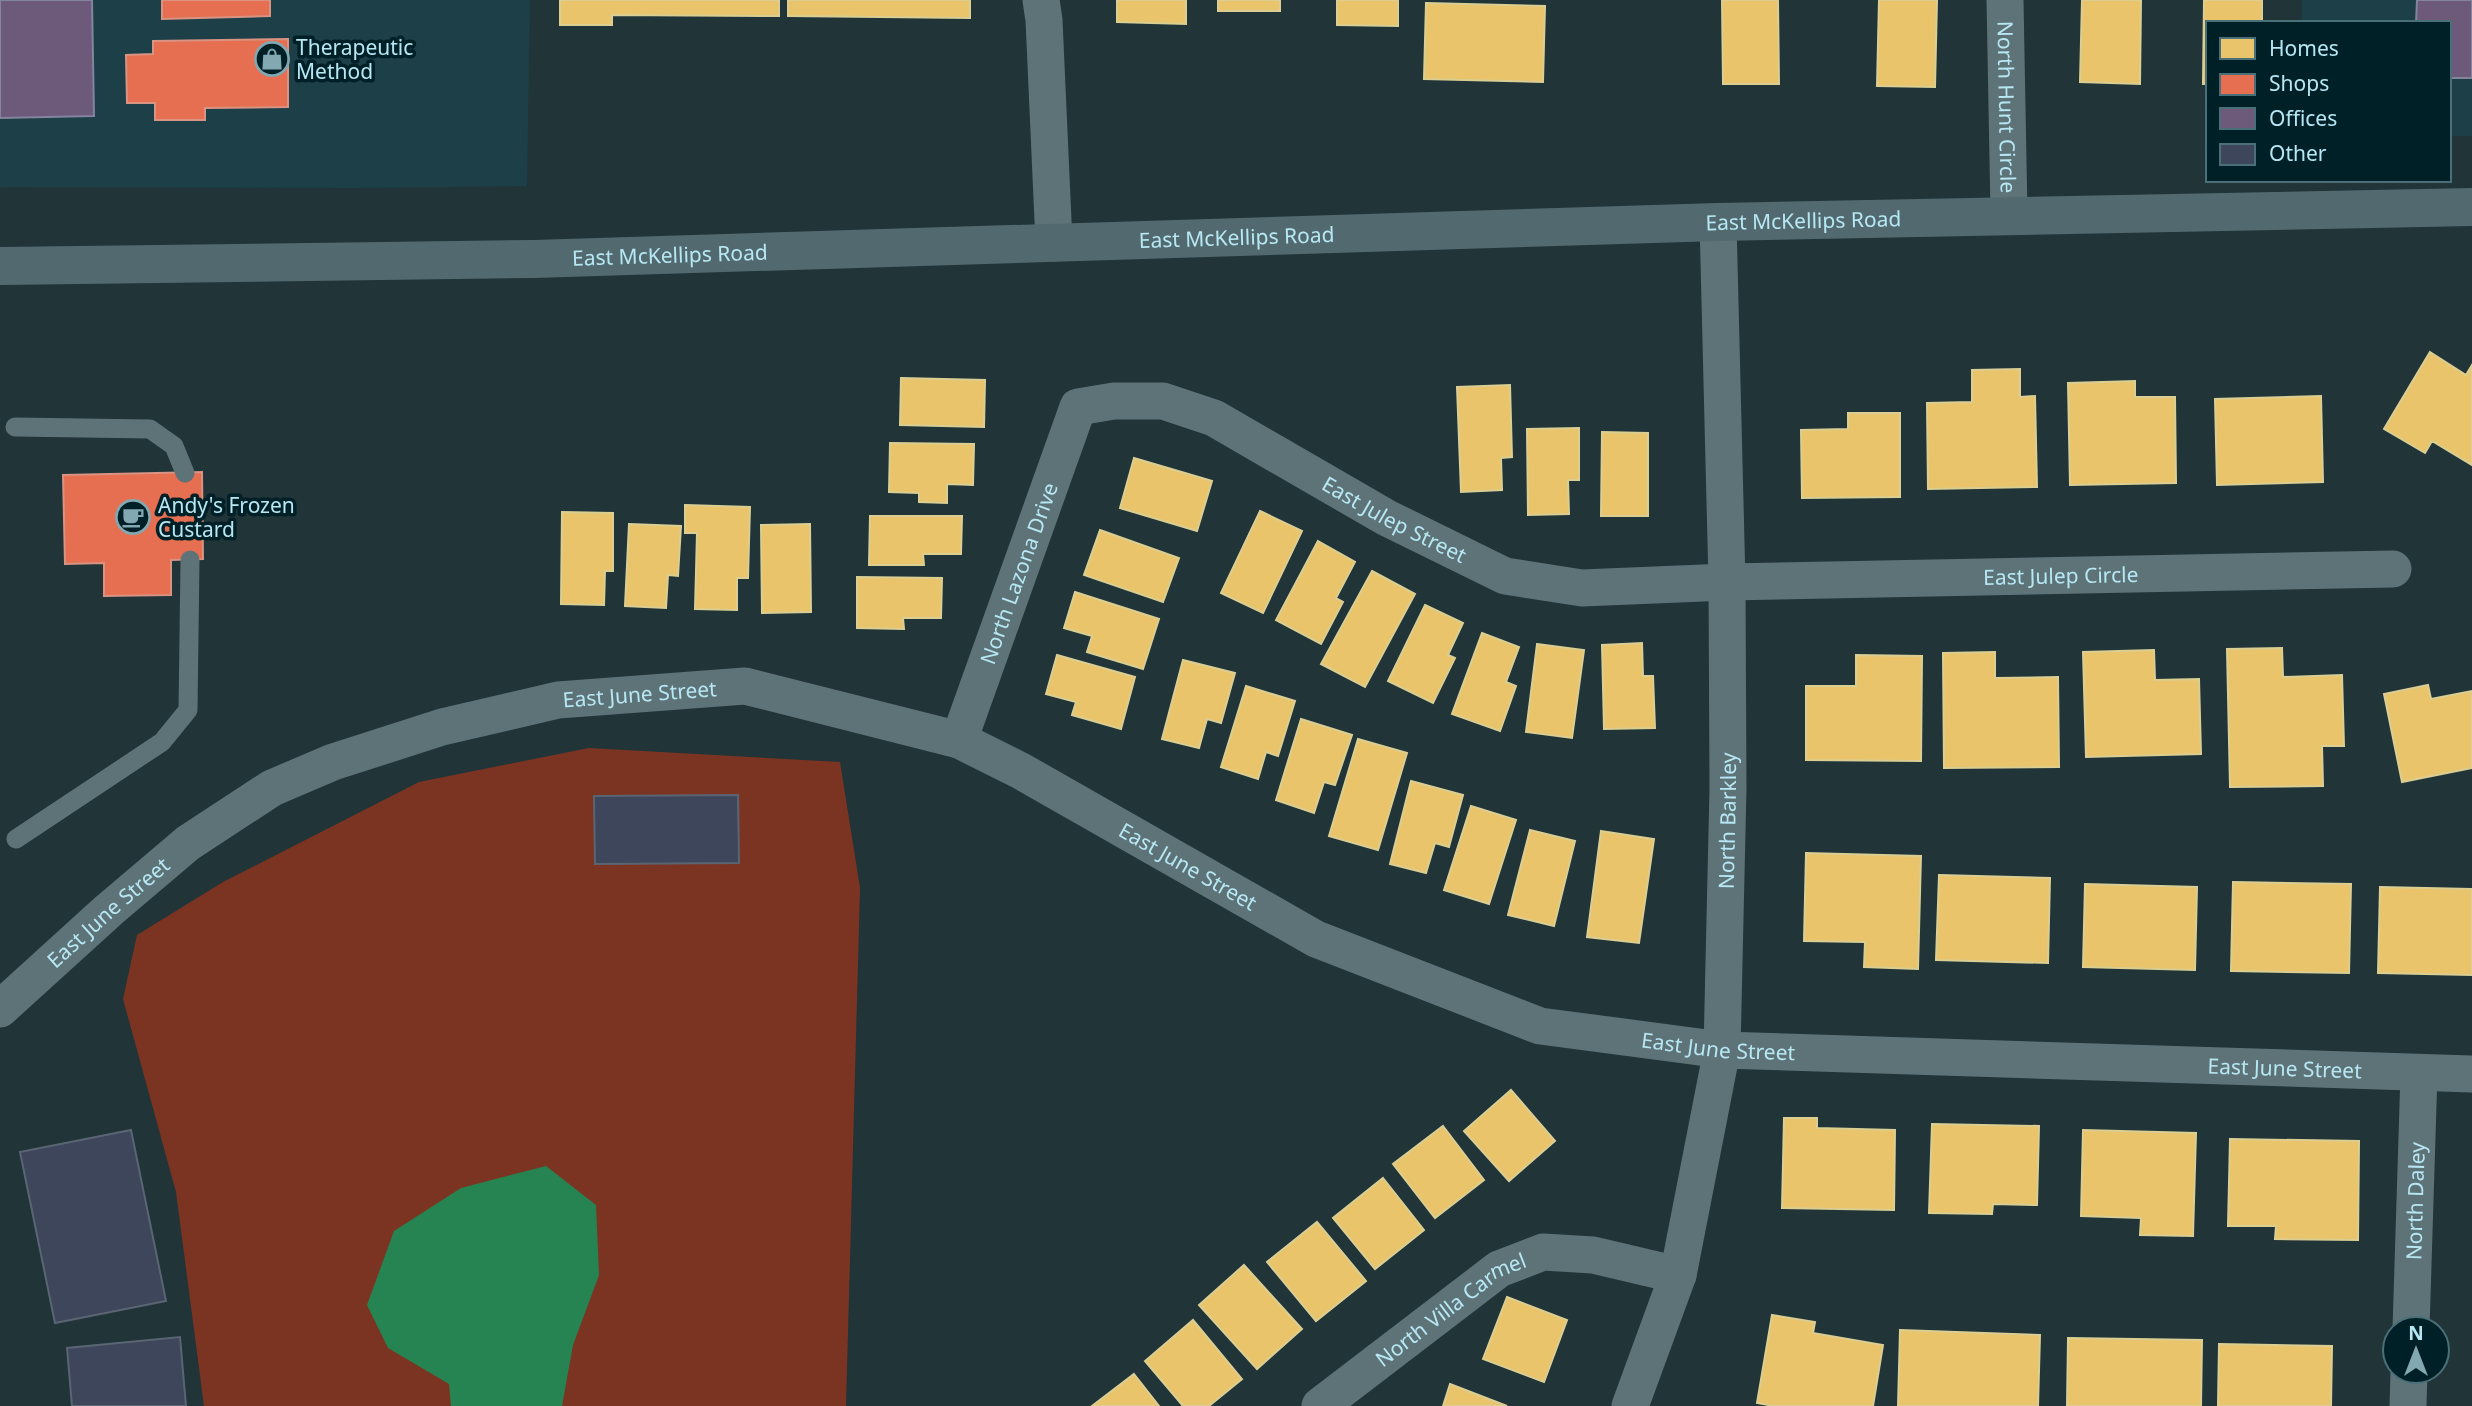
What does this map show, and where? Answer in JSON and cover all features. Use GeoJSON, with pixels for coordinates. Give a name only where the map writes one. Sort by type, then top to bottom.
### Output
{"type":"FeatureCollection","features":[{"type":"Feature","properties":{"kind":"main road","name":"East McKellips Road"},"geometry":{"type":"LineString","coordinates":[[0,266],[534,259],[1718,222],[2472,207]]}},
{"type":"Feature","properties":{"kind":"street"},"geometry":{"type":"LineString","coordinates":[[1041,0],[1054,243]]}},
{"type":"Feature","properties":{"kind":"street","name":"North Hunt Circle"},"geometry":{"type":"LineString","coordinates":[[2005,0],[2009,215]]}},
{"type":"Feature","properties":{"kind":"street","name":"North Barkley"},"geometry":{"type":"LineString","coordinates":[[1630,1406],[1678,1275],[1722,1050],[1728,788],[1727,582],[1718,222]]}},
{"type":"Feature","properties":{"kind":"street","name":"East Julep Street"},"geometry":{"type":"LineString","coordinates":[[1079,407],[1114,401],[1163,401],[1214,418],[1387,518],[1505,576],[1582,588],[1727,582]]}},
{"type":"Feature","properties":{"kind":"street","name":"North Lazona Drive"},"geometry":{"type":"LineString","coordinates":[[959,740],[1079,407]]}},
{"type":"Feature","properties":{"kind":"street","name":"East Julep Circle"},"geometry":{"type":"LineString","coordinates":[[1727,582],[2393,569]]}},
{"type":"Feature","properties":{"kind":"street","name":"East June Street"},"geometry":{"type":"LineString","coordinates":[[0,1009],[188,843],[272,788],[333,762],[442,727],[558,700],[745,686],[959,740],[1021,771],[1316,939],[1540,1026],[1722,1050],[2472,1074]]}},
{"type":"Feature","properties":{"kind":"street","name":"North Daley"},"geometry":{"type":"LineString","coordinates":[[2411,1315],[2419,1073]]}},
{"type":"Feature","properties":{"kind":"street","name":"North Villa Carmel"},"geometry":{"type":"LineString","coordinates":[[1320,1406],[1499,1269],[1542,1252],[1593,1255],[1678,1275]]}},
{"type":"Feature","properties":{"kind":"street"},"geometry":{"type":"LineString","coordinates":[[2408,1406],[2409,1385]]}},
{"type":"Feature","properties":{"kind":"lane"},"geometry":{"type":"LineString","coordinates":[[15,427],[150,429],[174,446],[185,473]]}},
{"type":"Feature","properties":{"kind":"lane"},"geometry":{"type":"LineString","coordinates":[[16,839],[162,742],[188,710],[190,560]]}},
{"type":"Feature","properties":{"kind":"shaded area"},"geometry":{"type":"Polygon","coordinates":[[[0,0],[530,0],[527,186],[0,187],[0,0]]]}},
{"type":"Feature","properties":{"kind":"shaded area"},"geometry":{"type":"Polygon","coordinates":[[[2302,0],[2472,0],[2472,136],[2451,136],[2451,21],[2302,21],[2302,0]]]}},
{"type":"Feature","properties":{"kind":"shaded area"},"geometry":{"type":"Polygon","coordinates":[[[589,748],[840,762],[860,888],[846,1406],[204,1406],[176,1192],[123,999],[137,935],[223,882],[419,782],[589,748]]]}},
{"type":"Feature","properties":{"kind":"shaded area"},"geometry":{"type":"Polygon","coordinates":[[[546,1166],[596,1205],[599,1275],[573,1345],[562,1406],[451,1406],[449,1384],[388,1348],[367,1305],[394,1231],[461,1188],[546,1166]]]}},
{"type":"Feature","properties":{"kind":"building: Homes"},"geometry":{"type":"Polygon","coordinates":[[[560,0],[779,0],[779,16],[612,15],[612,25],[560,25],[560,0]]]}},
{"type":"Feature","properties":{"kind":"building: Homes"},"geometry":{"type":"Polygon","coordinates":[[[788,0],[970,0],[970,18],[788,16],[788,0]]]}},
{"type":"Feature","properties":{"kind":"building: Homes"},"geometry":{"type":"Polygon","coordinates":[[[1117,0],[1186,0],[1186,24],[1117,22],[1117,0]]]}},
{"type":"Feature","properties":{"kind":"building: Homes"},"geometry":{"type":"Polygon","coordinates":[[[1218,0],[1280,0],[1280,11],[1218,11],[1218,0]]]}},
{"type":"Feature","properties":{"kind":"building: Homes"},"geometry":{"type":"Polygon","coordinates":[[[1337,0],[1398,0],[1398,26],[1337,25],[1337,0]]]}},
{"type":"Feature","properties":{"kind":"building: Homes"},"geometry":{"type":"Polygon","coordinates":[[[1722,0],[1778,0],[1779,84],[1723,84],[1722,0]]]}},
{"type":"Feature","properties":{"kind":"building: Homes"},"geometry":{"type":"Polygon","coordinates":[[[1879,0],[1937,0],[1935,87],[1877,86],[1879,0]]]}},
{"type":"Feature","properties":{"kind":"building: Homes"},"geometry":{"type":"Polygon","coordinates":[[[2082,0],[2141,0],[2140,84],[2080,82],[2082,0]]]}},
{"type":"Feature","properties":{"kind":"building: Homes"},"geometry":{"type":"Polygon","coordinates":[[[2204,0],[2262,0],[2262,21],[2206,21],[2206,84],[2203,84],[2204,0]]]}},
{"type":"Feature","properties":{"kind":"building: Homes"},"geometry":{"type":"Polygon","coordinates":[[[1426,3],[1545,6],[1543,82],[1424,79],[1426,3]]]}},
{"type":"Feature","properties":{"kind":"building: Homes"},"geometry":{"type":"Polygon","coordinates":[[[2430,352],[2466,375],[2472,365],[2472,465],[2432,441],[2425,453],[2384,429],[2430,352]]]}},
{"type":"Feature","properties":{"kind":"building: Homes"},"geometry":{"type":"Polygon","coordinates":[[[2020,369],[2020,397],[2035,396],[2037,487],[1928,489],[1927,403],[1972,402],[1972,370],[2020,369]]]}},
{"type":"Feature","properties":{"kind":"building: Homes"},"geometry":{"type":"Polygon","coordinates":[[[901,378],[985,380],[984,427],[900,425],[901,378]]]}},
{"type":"Feature","properties":{"kind":"building: Homes"},"geometry":{"type":"Polygon","coordinates":[[[2135,381],[2135,397],[2175,397],[2176,483],[2070,485],[2068,383],[2135,381]]]}},
{"type":"Feature","properties":{"kind":"building: Homes"},"geometry":{"type":"Polygon","coordinates":[[[1510,385],[1512,457],[1501,458],[1502,490],[1461,492],[1457,387],[1510,385]]]}},
{"type":"Feature","properties":{"kind":"building: Homes"},"geometry":{"type":"Polygon","coordinates":[[[2321,396],[2323,482],[2217,485],[2215,399],[2321,396]]]}},
{"type":"Feature","properties":{"kind":"building: Homes"},"geometry":{"type":"Polygon","coordinates":[[[1848,413],[1900,413],[1900,497],[1802,498],[1801,430],[1848,429],[1848,413]]]}},
{"type":"Feature","properties":{"kind":"building: Homes"},"geometry":{"type":"Polygon","coordinates":[[[1579,428],[1579,480],[1568,480],[1569,514],[1528,515],[1527,429],[1579,428]]]}},
{"type":"Feature","properties":{"kind":"building: Homes"},"geometry":{"type":"Polygon","coordinates":[[[1602,432],[1648,433],[1648,516],[1601,516],[1602,432]]]}},
{"type":"Feature","properties":{"kind":"building: Homes"},"geometry":{"type":"Polygon","coordinates":[[[890,443],[974,444],[973,485],[947,484],[947,503],[919,502],[919,493],[889,492],[890,443]]]}},
{"type":"Feature","properties":{"kind":"building: Homes"},"geometry":{"type":"Polygon","coordinates":[[[1134,458],[1212,481],[1197,531],[1120,508],[1134,458]]]}},
{"type":"Feature","properties":{"kind":"building: Homes"},"geometry":{"type":"Polygon","coordinates":[[[685,505],[750,507],[748,578],[737,578],[737,610],[695,609],[697,533],[685,533],[685,505]]]}},
{"type":"Feature","properties":{"kind":"building: Homes"},"geometry":{"type":"Polygon","coordinates":[[[1260,511],[1302,531],[1263,613],[1221,593],[1260,511]]]}},
{"type":"Feature","properties":{"kind":"building: Homes"},"geometry":{"type":"Polygon","coordinates":[[[562,512],[613,513],[613,571],[605,571],[604,605],[561,604],[562,512]]]}},
{"type":"Feature","properties":{"kind":"building: Homes"},"geometry":{"type":"Polygon","coordinates":[[[870,516],[962,516],[961,554],[923,554],[924,565],[869,565],[870,516]]]}},
{"type":"Feature","properties":{"kind":"building: Homes"},"geometry":{"type":"Polygon","coordinates":[[[629,524],[681,526],[678,576],[668,575],[666,608],[625,606],[629,524]]]}},
{"type":"Feature","properties":{"kind":"building: Homes"},"geometry":{"type":"Polygon","coordinates":[[[810,524],[811,612],[762,613],[761,525],[810,524]]]}},
{"type":"Feature","properties":{"kind":"building: Homes"},"geometry":{"type":"Polygon","coordinates":[[[1100,530],[1179,558],[1163,602],[1084,575],[1100,530]]]}},
{"type":"Feature","properties":{"kind":"building: Homes"},"geometry":{"type":"Polygon","coordinates":[[[1318,541],[1355,562],[1336,598],[1343,602],[1321,644],[1276,620],[1318,541]]]}},
{"type":"Feature","properties":{"kind":"building: Homes"},"geometry":{"type":"Polygon","coordinates":[[[1372,571],[1415,594],[1365,687],[1321,664],[1372,571]]]}},
{"type":"Feature","properties":{"kind":"building: Homes"},"geometry":{"type":"Polygon","coordinates":[[[857,577],[942,578],[941,618],[903,618],[904,629],[857,628],[857,577]]]}},
{"type":"Feature","properties":{"kind":"building: Homes"},"geometry":{"type":"Polygon","coordinates":[[[1075,592],[1159,619],[1143,669],[1087,652],[1092,636],[1064,628],[1075,592]]]}},
{"type":"Feature","properties":{"kind":"building: Homes"},"geometry":{"type":"Polygon","coordinates":[[[1425,605],[1463,623],[1448,655],[1455,658],[1433,703],[1388,681],[1425,605]]]}},
{"type":"Feature","properties":{"kind":"building: Homes"},"geometry":{"type":"Polygon","coordinates":[[[1482,633],[1519,647],[1506,682],[1516,686],[1500,731],[1452,714],[1482,633]]]}},
{"type":"Feature","properties":{"kind":"building: Homes"},"geometry":{"type":"Polygon","coordinates":[[[1642,643],[1643,676],[1653,676],[1655,728],[1604,729],[1602,645],[1642,643]]]}},
{"type":"Feature","properties":{"kind":"building: Homes"},"geometry":{"type":"Polygon","coordinates":[[[1537,644],[1584,650],[1572,738],[1526,732],[1537,644]]]}},
{"type":"Feature","properties":{"kind":"building: Homes"},"geometry":{"type":"Polygon","coordinates":[[[2282,648],[2283,677],[2342,675],[2344,746],[2322,746],[2323,786],[2230,787],[2227,649],[2282,648]]]}},
{"type":"Feature","properties":{"kind":"building: Homes"},"geometry":{"type":"Polygon","coordinates":[[[2154,650],[2155,680],[2199,679],[2201,754],[2086,757],[2083,652],[2154,650]]]}},
{"type":"Feature","properties":{"kind":"building: Homes"},"geometry":{"type":"Polygon","coordinates":[[[1995,652],[1995,678],[2058,677],[2059,767],[1944,768],[1943,653],[1995,652]]]}},
{"type":"Feature","properties":{"kind":"building: Homes"},"geometry":{"type":"Polygon","coordinates":[[[1057,655],[1135,677],[1121,729],[1072,715],[1076,702],[1046,694],[1057,655]]]}},
{"type":"Feature","properties":{"kind":"building: Homes"},"geometry":{"type":"Polygon","coordinates":[[[1856,655],[1922,656],[1921,761],[1806,760],[1806,686],[1856,686],[1856,655]]]}},
{"type":"Feature","properties":{"kind":"building: Homes"},"geometry":{"type":"Polygon","coordinates":[[[1183,660],[1235,673],[1221,723],[1207,719],[1199,748],[1162,739],[1183,660]]]}},
{"type":"Feature","properties":{"kind":"building: Homes"},"geometry":{"type":"Polygon","coordinates":[[[2428,685],[2431,699],[2472,691],[2472,768],[2402,782],[2384,694],[2428,685]]]}},
{"type":"Feature","properties":{"kind":"building: Homes"},"geometry":{"type":"Polygon","coordinates":[[[1246,686],[1295,701],[1278,756],[1266,752],[1258,779],[1221,767],[1246,686]]]}},
{"type":"Feature","properties":{"kind":"building: Homes"},"geometry":{"type":"Polygon","coordinates":[[[1301,719],[1352,735],[1335,785],[1324,782],[1314,813],[1276,800],[1301,719]]]}},
{"type":"Feature","properties":{"kind":"building: Homes"},"geometry":{"type":"Polygon","coordinates":[[[1358,739],[1407,753],[1378,850],[1329,836],[1358,739]]]}},
{"type":"Feature","properties":{"kind":"building: Homes"},"geometry":{"type":"Polygon","coordinates":[[[1411,781],[1463,795],[1449,847],[1435,843],[1426,873],[1390,864],[1411,781]]]}},
{"type":"Feature","properties":{"kind":"building: Homes"},"geometry":{"type":"Polygon","coordinates":[[[1471,806],[1516,820],[1489,904],[1444,890],[1471,806]]]}},
{"type":"Feature","properties":{"kind":"building: Homes"},"geometry":{"type":"Polygon","coordinates":[[[1530,830],[1575,841],[1554,926],[1508,915],[1530,830]]]}},
{"type":"Feature","properties":{"kind":"building: Homes"},"geometry":{"type":"Polygon","coordinates":[[[1601,831],[1654,839],[1639,943],[1587,937],[1601,831]]]}},
{"type":"Feature","properties":{"kind":"building: Homes"},"geometry":{"type":"Polygon","coordinates":[[[1806,853],[1921,856],[1918,969],[1864,967],[1865,942],[1804,941],[1806,853]]]}},
{"type":"Feature","properties":{"kind":"building: Homes"},"geometry":{"type":"Polygon","coordinates":[[[1939,875],[2050,878],[2048,963],[1936,960],[1939,875]]]}},
{"type":"Feature","properties":{"kind":"building: Homes"},"geometry":{"type":"Polygon","coordinates":[[[2233,882],[2351,884],[2349,973],[2231,971],[2233,882]]]}},
{"type":"Feature","properties":{"kind":"building: Homes"},"geometry":{"type":"Polygon","coordinates":[[[2085,884],[2197,887],[2195,970],[2083,967],[2085,884]]]}},
{"type":"Feature","properties":{"kind":"building: Homes"},"geometry":{"type":"Polygon","coordinates":[[[2380,887],[2472,889],[2472,975],[2378,973],[2380,887]]]}},
{"type":"Feature","properties":{"kind":"building: Homes"},"geometry":{"type":"Polygon","coordinates":[[[1511,1090],[1555,1141],[1509,1181],[1464,1131],[1511,1090]]]}},
{"type":"Feature","properties":{"kind":"building: Homes"},"geometry":{"type":"Polygon","coordinates":[[[1784,1118],[1817,1118],[1817,1128],[1895,1130],[1894,1210],[1782,1208],[1784,1118]]]}},
{"type":"Feature","properties":{"kind":"building: Homes"},"geometry":{"type":"Polygon","coordinates":[[[1932,1124],[2039,1126],[2037,1205],[1993,1204],[1992,1214],[1929,1213],[1932,1124]]]}},
{"type":"Feature","properties":{"kind":"building: Homes"},"geometry":{"type":"Polygon","coordinates":[[[1443,1126],[1484,1180],[1435,1218],[1393,1164],[1443,1126]]]}},
{"type":"Feature","properties":{"kind":"building: Homes"},"geometry":{"type":"Polygon","coordinates":[[[2083,1130],[2196,1133],[2193,1236],[2140,1235],[2141,1218],[2081,1216],[2083,1130]]]}},
{"type":"Feature","properties":{"kind":"building: Homes"},"geometry":{"type":"Polygon","coordinates":[[[2230,1139],[2359,1141],[2358,1240],[2275,1239],[2276,1226],[2228,1226],[2230,1139]]]}},
{"type":"Feature","properties":{"kind":"building: Homes"},"geometry":{"type":"Polygon","coordinates":[[[1383,1178],[1424,1230],[1375,1269],[1333,1218],[1383,1178]]]}},
{"type":"Feature","properties":{"kind":"building: Homes"},"geometry":{"type":"Polygon","coordinates":[[[1317,1222],[1366,1281],[1316,1321],[1267,1262],[1317,1222]]]}},
{"type":"Feature","properties":{"kind":"building: Homes"},"geometry":{"type":"Polygon","coordinates":[[[1244,1265],[1302,1329],[1257,1369],[1199,1305],[1244,1265]]]}},
{"type":"Feature","properties":{"kind":"building: Homes"},"geometry":{"type":"Polygon","coordinates":[[[1507,1297],[1567,1320],[1544,1382],[1483,1359],[1507,1297]]]}},
{"type":"Feature","properties":{"kind":"building: Homes"},"geometry":{"type":"Polygon","coordinates":[[[1772,1315],[1815,1322],[1813,1333],[1883,1345],[1873,1406],[1774,1406],[1757,1403],[1772,1315]]]}},
{"type":"Feature","properties":{"kind":"building: Homes"},"geometry":{"type":"Polygon","coordinates":[[[1193,1320],[1242,1379],[1209,1406],[1183,1406],[1145,1361],[1193,1320]]]}},
{"type":"Feature","properties":{"kind":"building: Homes"},"geometry":{"type":"Polygon","coordinates":[[[1900,1330],[2040,1335],[2038,1406],[1898,1406],[1900,1330]]]}},
{"type":"Feature","properties":{"kind":"building: Homes"},"geometry":{"type":"Polygon","coordinates":[[[2068,1338],[2202,1340],[2201,1406],[2067,1406],[2068,1338]]]}},
{"type":"Feature","properties":{"kind":"building: Homes"},"geometry":{"type":"Polygon","coordinates":[[[2219,1344],[2332,1346],[2331,1406],[2218,1406],[2219,1344]]]}},
{"type":"Feature","properties":{"kind":"building: Homes"},"geometry":{"type":"Polygon","coordinates":[[[1134,1374],[1159,1406],[1092,1406],[1134,1374]]]}},
{"type":"Feature","properties":{"kind":"building: Homes"},"geometry":{"type":"Polygon","coordinates":[[[1450,1384],[1507,1406],[1443,1406],[1450,1384]]]}},
{"type":"Feature","properties":{"kind":"building: Shops"},"geometry":{"type":"Polygon","coordinates":[[[162,0],[270,0],[270,16],[162,19],[162,0]]]}},
{"type":"Feature","properties":{"kind":"building: Shops"},"geometry":{"type":"Polygon","coordinates":[[[288,39],[288,107],[205,108],[205,120],[155,120],[155,103],[127,103],[126,55],[153,54],[153,41],[288,39]]]}},
{"type":"Feature","properties":{"kind":"building: Shops","name":"Andy's Frozen Custard"},"geometry":{"type":"Polygon","coordinates":[[[202,472],[203,559],[171,560],[171,595],[104,596],[104,563],[65,564],[63,475],[202,472]]]}},
{"type":"Feature","properties":{"kind":"building: Offices"},"geometry":{"type":"Polygon","coordinates":[[[0,0],[92,0],[94,116],[0,118],[0,0]]]}},
{"type":"Feature","properties":{"kind":"building: Offices"},"geometry":{"type":"Polygon","coordinates":[[[2417,0],[2472,0],[2472,78],[2451,78],[2451,21],[2416,21],[2417,0]]]}},
{"type":"Feature","properties":{"kind":"building: Other"},"geometry":{"type":"Polygon","coordinates":[[[738,795],[739,863],[595,864],[594,796],[738,795]]]}},
{"type":"Feature","properties":{"kind":"building: Other"},"geometry":{"type":"Polygon","coordinates":[[[131,1130],[166,1301],[55,1323],[20,1152],[131,1130]]]}},
{"type":"Feature","properties":{"kind":"building: Other"},"geometry":{"type":"Polygon","coordinates":[[[180,1337],[186,1406],[72,1406],[67,1348],[180,1337]]]}},
{"type":"Feature","properties":{"kind":"place","name":"Therapeutic Method"},"geometry":{"type":"Point","coordinates":[272,59]}},
{"type":"Feature","properties":{"kind":"place","name":"Andy's Frozen Custard"},"geometry":{"type":"Point","coordinates":[133,517]}}]}
